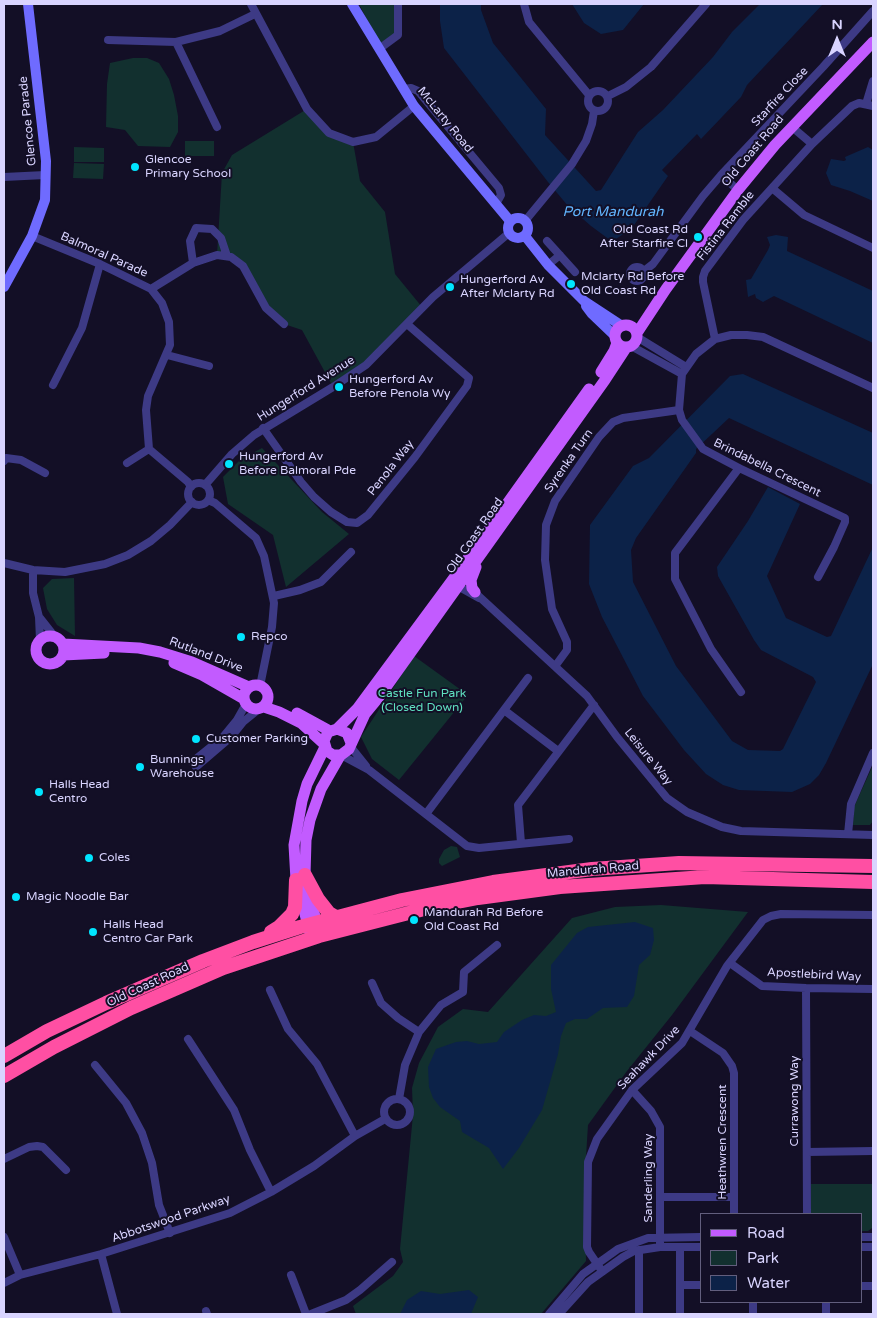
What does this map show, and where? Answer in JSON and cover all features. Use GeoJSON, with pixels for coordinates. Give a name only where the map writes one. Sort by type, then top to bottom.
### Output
{"type":"FeatureCollection","features":[{"type":"Feature","properties":{"kind":"highway","name":"Mandurah Road"},"geometry":{"type":"LineString","coordinates":[[336,917],[402,900],[467,887],[592,869],[679,863],[873,866]]}},
{"type":"Feature","properties":{"kind":"highway"},"geometry":{"type":"LineString","coordinates":[[300,877],[329,913],[336,917]]}},
{"type":"Feature","properties":{"kind":"highway"},"geometry":{"type":"LineString","coordinates":[[253,942],[280,927],[292,914],[300,877]]}},
{"type":"Feature","properties":{"kind":"highway","name":"Mandurah Road"},"geometry":{"type":"LineString","coordinates":[[314,930],[478,898],[560,887],[705,877],[873,882]]}},
{"type":"Feature","properties":{"kind":"highway","name":"Old Coast Road"},"geometry":{"type":"LineString","coordinates":[[4,1076],[62,1043],[176,987],[314,930],[336,917]]}},
{"type":"Feature","properties":{"kind":"highway","name":"Old Coast Road"},"geometry":{"type":"LineString","coordinates":[[4,1056],[48,1031],[129,992],[253,942],[314,930]]}},
{"type":"Feature","properties":{"kind":"main road","name":"Old Coast Road"},"geometry":{"type":"LineString","coordinates":[[351,745],[365,714],[565,420],[600,376],[614,352],[666,289],[738,190],[792,127],[873,42]]}},
{"type":"Feature","properties":{"kind":"main road","name":"Old Coast Road"},"geometry":{"type":"LineString","coordinates":[[333,730],[357,709],[484,549],[627,337]]}},
{"type":"Feature","properties":{"kind":"main road"},"geometry":{"type":"LineString","coordinates":[[478,595],[472,588],[471,580],[484,549]]}},
{"type":"Feature","properties":{"kind":"main road"},"geometry":{"type":"LineString","coordinates":[[46,636],[60,645],[55,663],[45,663],[37,655],[36,650],[40,640],[46,636]]}},
{"type":"Feature","properties":{"kind":"main road","name":"Rutland Drive"},"geometry":{"type":"LineString","coordinates":[[60,645],[139,648],[160,652],[254,686]]}},
{"type":"Feature","properties":{"kind":"main road","name":"Rutland Drive"},"geometry":{"type":"LineString","coordinates":[[60,645],[96,653],[153,657],[178,664],[202,675],[245,702]]}},
{"type":"Feature","properties":{"kind":"main road"},"geometry":{"type":"LineString","coordinates":[[264,705],[266,689],[254,686],[246,690],[245,702],[254,710],[264,705],[333,730],[347,733],[351,745],[347,752],[340,755],[329,753],[301,723],[264,705]]}},
{"type":"Feature","properties":{"kind":"main road"},"geometry":{"type":"LineString","coordinates":[[314,930],[294,845],[307,784],[324,746],[325,736],[333,730]]}},
{"type":"Feature","properties":{"kind":"main road"},"geometry":{"type":"LineString","coordinates":[[300,877],[310,820],[321,789],[340,755]]}},
{"type":"Feature","properties":{"kind":"street","name":"Glencoe Parade"},"geometry":{"type":"LineString","coordinates":[[4,288],[32,236],[45,200],[46,161],[28,4]]}},
{"type":"Feature","properties":{"kind":"street"},"geometry":{"type":"LineString","coordinates":[[251,4],[307,109],[329,133],[354,142],[376,137],[414,106]]}},
{"type":"Feature","properties":{"kind":"street","name":"McLarty Road"},"geometry":{"type":"LineString","coordinates":[[352,4],[414,106],[510,221]]}},
{"type":"Feature","properties":{"kind":"street"},"geometry":{"type":"LineString","coordinates":[[380,49],[398,36],[398,4]]}},
{"type":"Feature","properties":{"kind":"street"},"geometry":{"type":"LineString","coordinates":[[524,4],[529,22],[589,95]]}},
{"type":"Feature","properties":{"kind":"street"},"geometry":{"type":"LineString","coordinates":[[608,96],[626,87],[651,67],[706,4]]}},
{"type":"Feature","properties":{"kind":"street","name":"Starfire Close"},"geometry":{"type":"LineString","coordinates":[[644,271],[653,264],[703,196],[721,175],[823,67],[873,10]]}},
{"type":"Feature","properties":{"kind":"street"},"geometry":{"type":"LineString","coordinates":[[108,40],[176,42],[220,31],[255,14]]}},
{"type":"Feature","properties":{"kind":"street"},"geometry":{"type":"LineString","coordinates":[[176,42],[217,127]]}},
{"type":"Feature","properties":{"kind":"street"},"geometry":{"type":"LineString","coordinates":[[870,105],[873,81]]}},
{"type":"Feature","properties":{"kind":"street"},"geometry":{"type":"LineString","coordinates":[[404,89],[411,88],[418,91],[499,188],[501,195],[496,204]]}},
{"type":"Feature","properties":{"kind":"street"},"geometry":{"type":"LineString","coordinates":[[598,90],[608,96],[609,102],[605,109],[600,112],[594,111],[589,106],[587,100],[589,95],[598,90]]}},
{"type":"Feature","properties":{"kind":"street","name":"Fistina Ramble"},"geometry":{"type":"LineString","coordinates":[[715,339],[703,277],[743,220],[812,144],[852,106],[859,103],[870,105]]}},
{"type":"Feature","properties":{"kind":"street"},"geometry":{"type":"LineString","coordinates":[[525,221],[572,164],[586,141],[594,111]]}},
{"type":"Feature","properties":{"kind":"street"},"geometry":{"type":"LineString","coordinates":[[792,127],[812,144]]}},
{"type":"Feature","properties":{"kind":"street"},"geometry":{"type":"LineString","coordinates":[[4,177],[45,174]]}},
{"type":"Feature","properties":{"kind":"street"},"geometry":{"type":"LineString","coordinates":[[721,175],[738,190]]}},
{"type":"Feature","properties":{"kind":"street"},"geometry":{"type":"LineString","coordinates":[[772,188],[804,215],[873,248]]}},
{"type":"Feature","properties":{"kind":"street"},"geometry":{"type":"LineString","coordinates":[[519,218],[525,221],[528,230],[525,236],[516,238],[509,233],[510,221],[519,218]]}},
{"type":"Feature","properties":{"kind":"street"},"geometry":{"type":"LineString","coordinates":[[193,263],[190,241],[196,228],[212,229],[221,238],[227,256]]}},
{"type":"Feature","properties":{"kind":"street","name":"Hungerford Avenue"},"geometry":{"type":"LineString","coordinates":[[205,485],[232,454],[263,428],[353,374],[378,353],[446,285],[509,233]]}},
{"type":"Feature","properties":{"kind":"street","name":"Balmoral Parade"},"geometry":{"type":"LineString","coordinates":[[32,236],[100,264],[151,289],[162,303],[169,322],[170,345],[148,396],[146,420],[149,449]]}},
{"type":"Feature","properties":{"kind":"street"},"geometry":{"type":"LineString","coordinates":[[525,236],[548,265],[584,301],[592,314],[684,371],[696,354],[715,339],[747,334],[764,337],[873,388]]}},
{"type":"Feature","properties":{"kind":"street"},"geometry":{"type":"LineString","coordinates":[[547,242],[575,272]]}},
{"type":"Feature","properties":{"kind":"street"},"geometry":{"type":"LineString","coordinates":[[151,289],[193,263],[218,255],[231,257],[243,266],[266,308],[284,324]]}},
{"type":"Feature","properties":{"kind":"street"},"geometry":{"type":"LineString","coordinates":[[548,265],[560,255]]}},
{"type":"Feature","properties":{"kind":"street"},"geometry":{"type":"LineString","coordinates":[[53,385],[82,328],[100,264]]}},
{"type":"Feature","properties":{"kind":"street","name":"Penola Way"},"geometry":{"type":"LineString","coordinates":[[263,428],[301,482],[314,497],[330,512],[347,522],[357,523],[368,515],[415,457],[467,386],[469,378],[407,324]]}},
{"type":"Feature","properties":{"kind":"street"},"geometry":{"type":"LineString","coordinates":[[167,355],[209,366]]}},
{"type":"Feature","properties":{"kind":"street","name":"Brindabella Crescent"},"geometry":{"type":"LineString","coordinates":[[684,371],[679,410],[682,420],[703,449],[845,518],[834,547],[818,577]]}},
{"type":"Feature","properties":{"kind":"street","name":"Syrenka Turn"},"geometry":{"type":"LineString","coordinates":[[556,665],[567,650],[567,642],[549,598],[546,525],[555,502],[599,437],[613,422],[623,418],[679,410]]}},
{"type":"Feature","properties":{"kind":"street"},"geometry":{"type":"LineString","coordinates":[[127,463],[149,449],[191,486]]}},
{"type":"Feature","properties":{"kind":"street"},"geometry":{"type":"LineString","coordinates":[[4,461],[6,458],[21,460],[45,472]]}},
{"type":"Feature","properties":{"kind":"street"},"geometry":{"type":"LineString","coordinates":[[739,468],[675,553],[675,580],[711,649],[741,692]]}},
{"type":"Feature","properties":{"kind":"street"},"geometry":{"type":"LineString","coordinates":[[198,483],[205,485],[210,492],[208,500],[201,504],[192,502],[188,493],[191,486],[198,483]]}},
{"type":"Feature","properties":{"kind":"street"},"geometry":{"type":"LineString","coordinates":[[208,500],[215,503],[258,541],[274,596],[273,620],[254,686]]}},
{"type":"Feature","properties":{"kind":"street"},"geometry":{"type":"LineString","coordinates":[[4,563],[33,570],[64,572],[105,564],[139,549],[160,534],[192,502]]}},
{"type":"Feature","properties":{"kind":"street"},"geometry":{"type":"LineString","coordinates":[[274,596],[300,590],[321,582],[351,552]]}},
{"type":"Feature","properties":{"kind":"street"},"geometry":{"type":"LineString","coordinates":[[33,570],[33,593],[39,617],[40,640]]}},
{"type":"Feature","properties":{"kind":"street","name":"Leisure Way"},"geometry":{"type":"LineString","coordinates":[[457,581],[478,595],[556,665],[587,696],[666,798],[687,812],[722,827],[742,831],[873,835]]}},
{"type":"Feature","properties":{"kind":"street"},"geometry":{"type":"LineString","coordinates":[[39,617],[60,645]]}},
{"type":"Feature","properties":{"kind":"street"},"geometry":{"type":"LineString","coordinates":[[426,814],[528,678]]}},
{"type":"Feature","properties":{"kind":"street"},"geometry":{"type":"LineString","coordinates":[[245,702],[237,720],[223,738],[194,765],[231,738],[243,722],[264,705]]}},
{"type":"Feature","properties":{"kind":"street"},"geometry":{"type":"LineString","coordinates":[[521,843],[518,805],[594,704]]}},
{"type":"Feature","properties":{"kind":"street"},"geometry":{"type":"LineString","coordinates":[[504,710],[558,751]]}},
{"type":"Feature","properties":{"kind":"street"},"geometry":{"type":"LineString","coordinates":[[351,745],[369,770]]}},
{"type":"Feature","properties":{"kind":"street"},"geometry":{"type":"LineString","coordinates":[[848,834],[851,804],[873,753]]}},
{"type":"Feature","properties":{"kind":"street"},"geometry":{"type":"LineString","coordinates":[[340,755],[369,770],[467,846],[479,848],[569,839]]}},
{"type":"Feature","properties":{"kind":"street","name":"Seahawk Drive"},"geometry":{"type":"LineString","coordinates":[[602,1271],[589,1252],[587,1242],[588,1162],[597,1139],[632,1090],[677,1048],[690,1031],[730,963],[758,924],[771,916],[784,914],[873,915]]}},
{"type":"Feature","properties":{"kind":"street"},"geometry":{"type":"LineString","coordinates":[[399,1099],[405,1065],[419,1032],[441,1005],[463,992],[464,972],[497,945]]}},
{"type":"Feature","properties":{"kind":"street","name":"Apostlebird Way"},"geometry":{"type":"LineString","coordinates":[[730,963],[762,986],[873,989]]}},
{"type":"Feature","properties":{"kind":"street"},"geometry":{"type":"LineString","coordinates":[[372,983],[381,1003],[398,1018],[419,1032]]}},
{"type":"Feature","properties":{"kind":"street","name":"Currawong Way"},"geometry":{"type":"LineString","coordinates":[[806,988],[807,1213]]}},
{"type":"Feature","properties":{"kind":"street"},"geometry":{"type":"LineString","coordinates":[[270,990],[288,1029],[317,1064],[355,1136]]}},
{"type":"Feature","properties":{"kind":"street","name":"Heathwren Crescent"},"geometry":{"type":"LineString","coordinates":[[690,1031],[724,1053],[734,1073],[734,1213]]}},
{"type":"Feature","properties":{"kind":"street"},"geometry":{"type":"LineString","coordinates":[[188,1039],[234,1110],[250,1150],[272,1192]]}},
{"type":"Feature","properties":{"kind":"street"},"geometry":{"type":"LineString","coordinates":[[95,1065],[126,1102],[142,1133],[152,1163],[159,1205],[170,1233]]}},
{"type":"Feature","properties":{"kind":"street","name":"Sanderling Way"},"geometry":{"type":"LineString","coordinates":[[632,1090],[651,1111],[660,1127],[660,1247]]}},
{"type":"Feature","properties":{"kind":"street"},"geometry":{"type":"LineString","coordinates":[[392,1099],[399,1099],[409,1107],[408,1120],[403,1124],[390,1124],[386,1119],[384,1109],[392,1099]]}},
{"type":"Feature","properties":{"kind":"street","name":"Abbotswood Parkway"},"geometry":{"type":"LineString","coordinates":[[4,1283],[20,1275],[101,1254],[230,1213],[272,1192],[314,1166],[355,1136],[386,1119]]}},
{"type":"Feature","properties":{"kind":"street"},"geometry":{"type":"LineString","coordinates":[[4,1158],[29,1147],[43,1147],[66,1170]]}},
{"type":"Feature","properties":{"kind":"street"},"geometry":{"type":"LineString","coordinates":[[806,1152],[873,1151]]}},
{"type":"Feature","properties":{"kind":"street"},"geometry":{"type":"LineString","coordinates":[[660,1197],[734,1197]]}},
{"type":"Feature","properties":{"kind":"street"},"geometry":{"type":"LineString","coordinates":[[549,1314],[583,1274],[618,1249],[632,1242],[661,1236],[700,1237]]}},
{"type":"Feature","properties":{"kind":"street"},"geometry":{"type":"LineString","coordinates":[[4,1237],[20,1275]]}},
{"type":"Feature","properties":{"kind":"street"},"geometry":{"type":"LineString","coordinates":[[559,1314],[588,1282],[623,1257],[639,1250],[660,1247],[700,1247]]}},
{"type":"Feature","properties":{"kind":"street"},"geometry":{"type":"LineString","coordinates":[[680,1247],[680,1314]]}},
{"type":"Feature","properties":{"kind":"street"},"geometry":{"type":"LineString","coordinates":[[639,1250],[639,1314]]}},
{"type":"Feature","properties":{"kind":"street"},"geometry":{"type":"LineString","coordinates":[[101,1254],[116,1314]]}},
{"type":"Feature","properties":{"kind":"street"},"geometry":{"type":"LineString","coordinates":[[311,1314],[346,1300],[392,1262]]}},
{"type":"Feature","properties":{"kind":"street"},"geometry":{"type":"LineString","coordinates":[[291,1275],[306,1314]]}},
{"type":"Feature","properties":{"kind":"street"},"geometry":{"type":"LineString","coordinates":[[680,1285],[700,1285]]}},
{"type":"Feature","properties":{"kind":"green space"},"geometry":{"type":"Polygon","coordinates":[[[359,4],[396,4],[396,33],[380,45],[359,4]]]}},
{"type":"Feature","properties":{"kind":"green space"},"geometry":{"type":"Polygon","coordinates":[[[133,58],[147,58],[159,63],[169,79],[178,116],[178,132],[170,147],[138,146],[125,130],[106,127],[107,84],[110,63],[133,58]]]}},
{"type":"Feature","properties":{"kind":"green space"},"geometry":{"type":"Polygon","coordinates":[[[307,109],[329,133],[353,142],[360,181],[385,212],[395,274],[422,307],[385,347],[333,387],[302,330],[284,324],[266,308],[243,266],[217,255],[222,173],[232,155],[307,109]]]}},
{"type":"Feature","properties":{"kind":"green space"},"geometry":{"type":"Polygon","coordinates":[[[185,141],[214,141],[214,156],[185,156],[185,141]]]}},
{"type":"Feature","properties":{"kind":"green space"},"geometry":{"type":"Polygon","coordinates":[[[74,147],[104,148],[104,162],[74,162],[74,147]]]}},
{"type":"Feature","properties":{"kind":"green space"},"geometry":{"type":"Polygon","coordinates":[[[74,163],[104,164],[103,179],[73,178],[74,163]]]}},
{"type":"Feature","properties":{"kind":"green space"},"geometry":{"type":"Polygon","coordinates":[[[262,448],[322,512],[349,534],[286,587],[273,535],[228,504],[223,477],[240,460],[262,448]]]}},
{"type":"Feature","properties":{"kind":"green space"},"geometry":{"type":"Polygon","coordinates":[[[74,578],[75,636],[57,625],[47,609],[43,588],[52,579],[74,578]]]}},
{"type":"Feature","properties":{"kind":"green space","name":"Castle Fun Park (Closed Down)"},"geometry":{"type":"Polygon","coordinates":[[[414,656],[468,695],[399,780],[372,759],[361,737],[414,656]]]}},
{"type":"Feature","properties":{"kind":"green space"},"geometry":{"type":"Polygon","coordinates":[[[873,765],[873,821],[870,825],[853,825],[854,807],[873,765]]]}},
{"type":"Feature","properties":{"kind":"green space"},"geometry":{"type":"Polygon","coordinates":[[[451,846],[457,847],[460,857],[442,866],[439,863],[439,859],[444,850],[451,846]]]}},
{"type":"Feature","properties":{"kind":"green space"},"geometry":{"type":"Polygon","coordinates":[[[661,905],[748,912],[588,1125],[585,1173],[586,1261],[541,1314],[356,1314],[353,1306],[393,1276],[403,1262],[400,1249],[413,1115],[412,1088],[419,1063],[438,1027],[463,1009],[488,1012],[572,918],[615,907],[661,905]]]}},
{"type":"Feature","properties":{"kind":"green space"},"geometry":{"type":"Polygon","coordinates":[[[811,1184],[873,1184],[872,1228],[868,1231],[862,1231],[862,1213],[811,1213],[811,1184]]]}},
{"type":"Feature","properties":{"kind":"water","name":"Port Mandurah"},"geometry":{"type":"Polygon","coordinates":[[[440,4],[481,4],[481,10],[493,43],[546,109],[545,135],[596,191],[601,190],[638,132],[663,110],[713,57],[732,32],[760,4],[823,4],[747,85],[741,97],[701,139],[697,134],[662,170],[668,176],[632,228],[616,239],[610,240],[568,206],[444,48],[440,21],[440,4]]]}},
{"type":"Feature","properties":{"kind":"water"},"geometry":{"type":"Polygon","coordinates":[[[572,4],[644,4],[623,30],[601,34],[584,23],[572,4]]]}},
{"type":"Feature","properties":{"kind":"water"},"geometry":{"type":"Polygon","coordinates":[[[868,147],[873,150],[873,201],[831,185],[826,173],[831,159],[844,161],[846,160],[845,157],[868,147]]]}},
{"type":"Feature","properties":{"kind":"water"},"geometry":{"type":"Polygon","coordinates":[[[776,235],[788,237],[787,251],[873,291],[873,343],[774,296],[763,302],[756,298],[755,294],[748,297],[746,280],[751,279],[768,250],[770,245],[767,237],[776,235]]]}},
{"type":"Feature","properties":{"kind":"water"},"geometry":{"type":"Polygon","coordinates":[[[743,374],[873,433],[873,485],[729,418],[696,449],[696,453],[636,538],[631,550],[633,582],[676,666],[732,741],[748,750],[780,751],[783,749],[816,682],[813,677],[761,650],[718,576],[717,567],[768,487],[800,504],[767,576],[786,618],[827,637],[831,636],[873,547],[873,664],[819,775],[810,784],[792,792],[739,790],[723,785],[706,774],[684,750],[643,696],[602,617],[589,584],[590,525],[633,466],[649,458],[730,376],[743,374]]]}},
{"type":"Feature","properties":{"kind":"water"},"geometry":{"type":"Polygon","coordinates":[[[635,922],[653,928],[654,940],[650,955],[639,965],[634,996],[627,1007],[603,1008],[587,1019],[575,1019],[566,1023],[542,1110],[519,1148],[503,1169],[489,1148],[462,1132],[460,1121],[440,1107],[433,1098],[429,1087],[428,1067],[436,1049],[456,1042],[467,1041],[479,1044],[497,1042],[504,1032],[522,1020],[534,1015],[546,1016],[556,1012],[551,989],[551,965],[577,933],[588,927],[635,922]]]}},
{"type":"Feature","properties":{"kind":"water"},"geometry":{"type":"Polygon","coordinates":[[[469,1290],[478,1297],[471,1314],[400,1314],[407,1300],[421,1291],[440,1294],[469,1290]]]}},
{"type":"Feature","properties":{"kind":"place","name":"Glencoe Primary School"},"geometry":{"type":"Point","coordinates":[135,167]}},
{"type":"Feature","properties":{"kind":"place","name":"Old Coast Rd After Starfire Cl"},"geometry":{"type":"Point","coordinates":[698,237]}},
{"type":"Feature","properties":{"kind":"place","name":"Mclarty Rd Before Old Coast Rd"},"geometry":{"type":"Point","coordinates":[571,284]}},
{"type":"Feature","properties":{"kind":"place","name":"Hungerford Av After Mclarty Rd"},"geometry":{"type":"Point","coordinates":[450,287]}},
{"type":"Feature","properties":{"kind":"place","name":"Hungerford Av Before Penola Wy"},"geometry":{"type":"Point","coordinates":[339,387]}},
{"type":"Feature","properties":{"kind":"place","name":"Hungerford Av Before Balmoral Pde"},"geometry":{"type":"Point","coordinates":[229,464]}},
{"type":"Feature","properties":{"kind":"place","name":"Repco"},"geometry":{"type":"Point","coordinates":[241,637]}},
{"type":"Feature","properties":{"kind":"place","name":"Customer Parking"},"geometry":{"type":"Point","coordinates":[196,739]}},
{"type":"Feature","properties":{"kind":"place","name":"Bunnings Warehouse"},"geometry":{"type":"Point","coordinates":[140,767]}},
{"type":"Feature","properties":{"kind":"place","name":"Halls Head Centro"},"geometry":{"type":"Point","coordinates":[39,792]}},
{"type":"Feature","properties":{"kind":"place","name":"Coles"},"geometry":{"type":"Point","coordinates":[89,858]}},
{"type":"Feature","properties":{"kind":"place","name":"Magic Noodle Bar"},"geometry":{"type":"Point","coordinates":[16,897]}},
{"type":"Feature","properties":{"kind":"place","name":"Mandurah Rd Before Old Coast Rd"},"geometry":{"type":"Point","coordinates":[414,920]}},
{"type":"Feature","properties":{"kind":"place","name":"Halls Head Centro Car Park"},"geometry":{"type":"Point","coordinates":[93,932]}}]}
